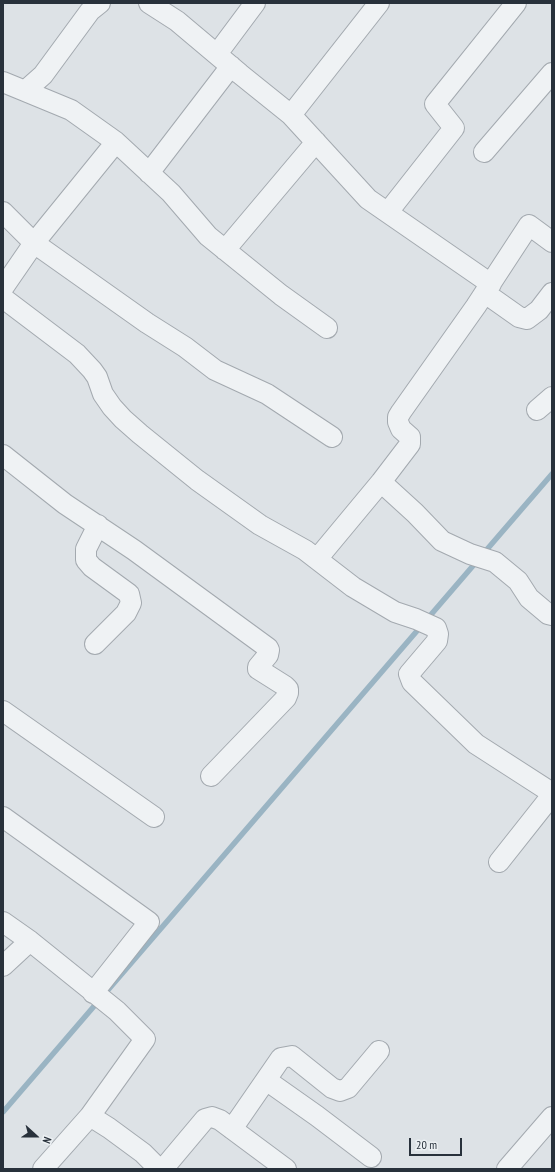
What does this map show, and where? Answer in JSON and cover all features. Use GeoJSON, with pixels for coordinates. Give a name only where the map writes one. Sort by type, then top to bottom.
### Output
{"type":"FeatureCollection","features":[{"type":"Feature","properties":{"kind":"street"},"geometry":{"type":"LineString","coordinates":[[25,91],[43,75],[90,11],[100,3]]}},
{"type":"Feature","properties":{"kind":"street"},"geometry":{"type":"LineString","coordinates":[[149,3],[177,21],[291,115],[368,198],[488,288],[519,317],[527,319],[539,310],[552,293]]}},
{"type":"Feature","properties":{"kind":"street"},"geometry":{"type":"LineString","coordinates":[[149,173],[224,60],[254,3]]}},
{"type":"Feature","properties":{"kind":"street"},"geometry":{"type":"LineString","coordinates":[[291,115],[379,3]]}},
{"type":"Feature","properties":{"kind":"street"},"geometry":{"type":"LineString","coordinates":[[388,212],[454,128],[435,104],[516,3]]}},
{"type":"Feature","properties":{"kind":"street"},"geometry":{"type":"LineString","coordinates":[[484,152],[552,73]]}},
{"type":"Feature","properties":{"kind":"street"},"geometry":{"type":"LineString","coordinates":[[3,82],[71,110],[116,142],[171,193],[208,236],[281,296],[327,328]]}},
{"type":"Feature","properties":{"kind":"street"},"geometry":{"type":"LineString","coordinates":[[3,288],[34,243],[116,142]]}},
{"type":"Feature","properties":{"kind":"street"},"geometry":{"type":"LineString","coordinates":[[225,250],[316,142]]}},
{"type":"Feature","properties":{"kind":"street"},"geometry":{"type":"LineString","coordinates":[[3,212],[34,243],[215,370],[267,394],[332,437]]}},
{"type":"Feature","properties":{"kind":"street"},"geometry":{"type":"LineString","coordinates":[[317,559],[381,482],[410,444],[410,437],[401,428],[398,422],[398,417],[488,288],[529,225],[552,242]]}},
{"type":"Feature","properties":{"kind":"street"},"geometry":{"type":"LineString","coordinates":[[3,298],[77,354],[97,377],[103,394],[112,407],[140,434],[198,480],[260,525],[305,550],[352,587],[388,609],[416,618],[436,628],[438,634],[437,641],[409,674],[412,682],[476,744],[552,794],[499,862]]}},
{"type":"Feature","properties":{"kind":"street"},"geometry":{"type":"LineString","coordinates":[[537,410],[552,397]]}},
{"type":"Feature","properties":{"kind":"street"},"geometry":{"type":"LineString","coordinates":[[3,454],[65,504],[134,550],[268,648],[268,655],[258,669],[288,689],[286,698],[211,776]]}},
{"type":"Feature","properties":{"kind":"street"},"geometry":{"type":"LineString","coordinates":[[381,482],[415,513],[442,541],[470,554],[495,562],[518,581],[530,598],[548,614],[552,615]]}},
{"type":"Feature","properties":{"kind":"street"},"geometry":{"type":"LineString","coordinates":[[95,644],[126,613],[131,603],[129,594],[92,567],[86,560],[86,549],[98,525]]}},
{"type":"Feature","properties":{"kind":"street"},"geometry":{"type":"LineString","coordinates":[[3,711],[154,817]]}},
{"type":"Feature","properties":{"kind":"street"},"geometry":{"type":"LineString","coordinates":[[3,817],[149,922],[98,997]]}},
{"type":"Feature","properties":{"kind":"street"},"geometry":{"type":"LineString","coordinates":[[3,922],[117,1012],[145,1039],[90,1116],[43,1169]]}},
{"type":"Feature","properties":{"kind":"street"},"geometry":{"type":"LineString","coordinates":[[3,966],[30,942]]}},
{"type":"Feature","properties":{"kind":"street"},"geometry":{"type":"LineString","coordinates":[[317,1116],[340,1091],[348,1088],[379,1050]]}},
{"type":"Feature","properties":{"kind":"street"},"geometry":{"type":"LineString","coordinates":[[232,1129],[281,1058],[292,1056],[332,1088],[340,1091]]}},
{"type":"Feature","properties":{"kind":"street"},"geometry":{"type":"LineString","coordinates":[[266,1080],[317,1116],[371,1158]]}},
{"type":"Feature","properties":{"kind":"street"},"geometry":{"type":"LineString","coordinates":[[90,1116],[143,1153],[159,1169]]}},
{"type":"Feature","properties":{"kind":"street"},"geometry":{"type":"LineString","coordinates":[[163,1169],[205,1119],[212,1117],[220,1120],[286,1169]]}},
{"type":"Feature","properties":{"kind":"street"},"geometry":{"type":"LineString","coordinates":[[507,1169],[552,1117]]}},
{"type":"Feature","properties":{"kind":"waterway"},"geometry":{"type":"LineString","coordinates":[[483,554],[552,474]]}},
{"type":"Feature","properties":{"kind":"waterway"},"geometry":{"type":"LineString","coordinates":[[3,1112],[478,560]]}}]}
